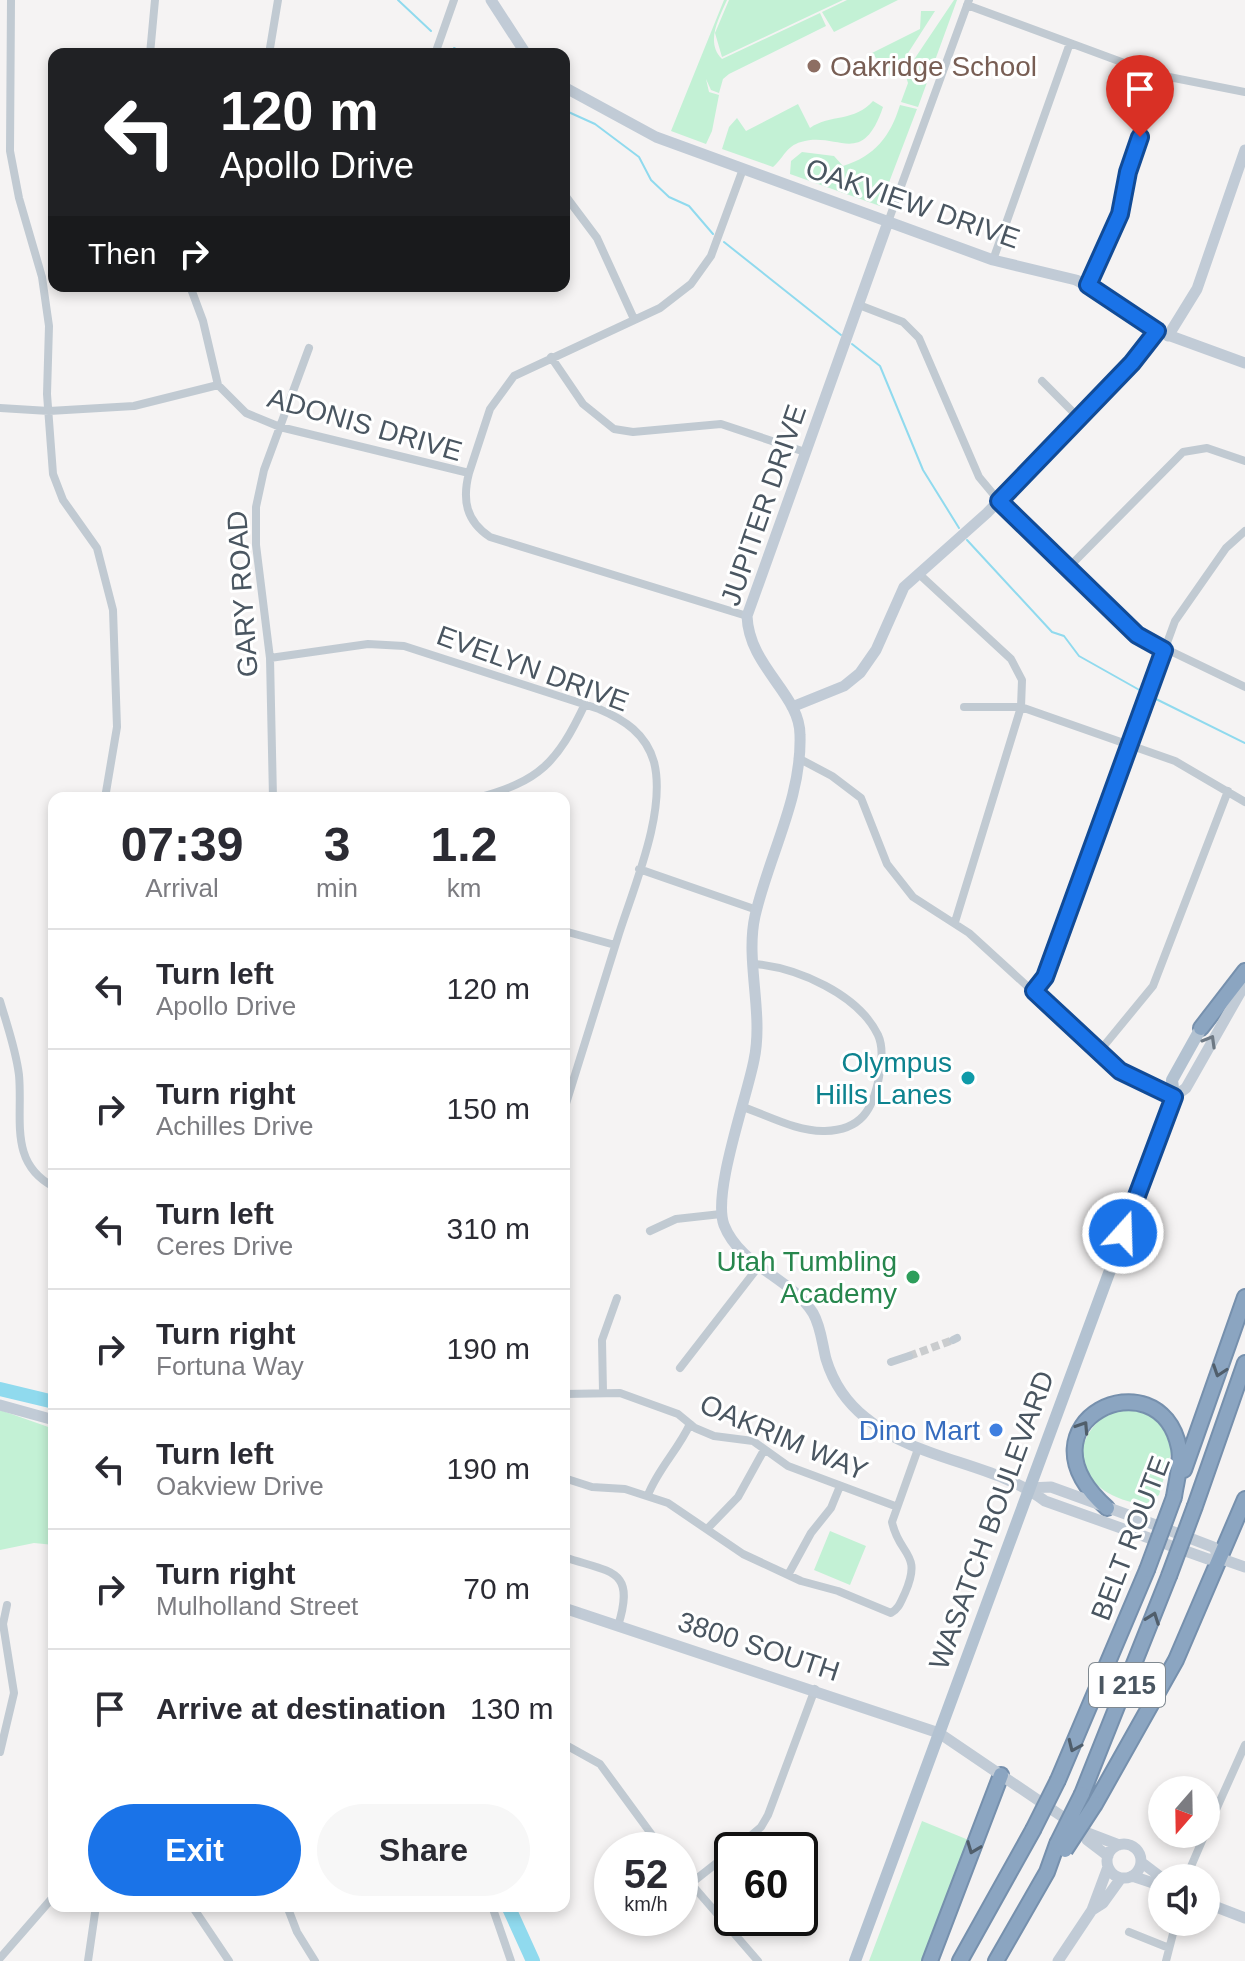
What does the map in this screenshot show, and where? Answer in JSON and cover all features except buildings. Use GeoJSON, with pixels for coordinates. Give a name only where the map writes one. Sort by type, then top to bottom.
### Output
{"type":"FeatureCollection","features":[{"type":"Feature","properties":{"kind":"highway"},"geometry":{"type":"LineString","coordinates":[[1201,1028],[1245,971]]}},
{"type":"Feature","properties":{"kind":"highway","name":"BELT ROUTE"},"geometry":{"type":"LineString","coordinates":[[960,1961],[1058,1780],[1147,1570],[1245,1297]]}},
{"type":"Feature","properties":{"kind":"highway","name":"BELT ROUTE"},"geometry":{"type":"LineString","coordinates":[[996,1961],[1061,1847],[1169,1576],[1245,1363]]}},
{"type":"Feature","properties":{"kind":"highway"},"geometry":{"type":"LineString","coordinates":[[1107,1508],[1086,1487],[1076,1469],[1074,1441],[1081,1424],[1093,1412],[1120,1400],[1150,1408],[1175,1433],[1180,1452],[1174,1497]]}},
{"type":"Feature","properties":{"kind":"highway"},"geometry":{"type":"LineString","coordinates":[[1061,1847],[1095,1804],[1176,1660],[1222,1559],[1245,1499]]}},
{"type":"Feature","properties":{"kind":"highway"},"geometry":{"type":"LineString","coordinates":[[930,1961],[1001,1775]]}},
{"type":"Feature","properties":{"kind":"main road","name":"WASATCH BOULEVARD"},"geometry":{"type":"LineString","coordinates":[[855,1961],[1174,1097],[1172,1080],[1201,1028]]}},
{"type":"Feature","properties":{"kind":"street"},"geometry":{"type":"LineString","coordinates":[[11,0],[10,151],[19,198],[42,277],[51,349],[49,411],[55,483],[97,548],[113,603],[117,727],[106,792]]}},
{"type":"Feature","properties":{"kind":"street"},"geometry":{"type":"LineString","coordinates":[[151,48],[155,0]]}},
{"type":"Feature","properties":{"kind":"street"},"geometry":{"type":"LineString","coordinates":[[270,48],[278,0]]}},
{"type":"Feature","properties":{"kind":"street"},"geometry":{"type":"LineString","coordinates":[[437,48],[454,0]]}},
{"type":"Feature","properties":{"kind":"street"},"geometry":{"type":"LineString","coordinates":[[491,0],[522,48]]}},
{"type":"Feature","properties":{"kind":"street"},"geometry":{"type":"LineString","coordinates":[[968,3],[1161,76],[1245,92]]}},
{"type":"Feature","properties":{"kind":"street","name":"JUPITER DRIVE"},"geometry":{"type":"LineString","coordinates":[[721,1214],[723,1191],[757,1042],[757,910],[786,819],[798,758],[800,726],[792,707],[754,652],[747,616],[968,3]]}},
{"type":"Feature","properties":{"kind":"street"},"geometry":{"type":"LineString","coordinates":[[993,260],[1070,43]]}},
{"type":"Feature","properties":{"kind":"street"},"geometry":{"type":"LineString","coordinates":[[1088,285],[1120,214],[1128,172],[1161,76]]}},
{"type":"Feature","properties":{"kind":"street","name":"OAKVIEW DRIVE"},"geometry":{"type":"LineString","coordinates":[[570,90],[646,133],[993,260],[1056,273],[1088,285],[1162,333],[1245,363]]}},
{"type":"Feature","properties":{"kind":"street"},"geometry":{"type":"LineString","coordinates":[[792,707],[834,690],[860,673],[876,650],[897,598],[999,501],[1162,333],[1197,289],[1245,150]]}},
{"type":"Feature","properties":{"kind":"street"},"geometry":{"type":"LineString","coordinates":[[469,473],[486,416],[497,395],[514,376],[669,303],[698,277],[716,245],[743,169]]}},
{"type":"Feature","properties":{"kind":"street"},"geometry":{"type":"LineString","coordinates":[[570,202],[597,238],[634,319]]}},
{"type":"Feature","properties":{"kind":"street","name":"ADONIS DRIVE"},"geometry":{"type":"LineString","coordinates":[[192,292],[218,385],[246,413],[280,427],[469,473],[465,497],[468,511],[475,524],[490,537],[747,616]]}},
{"type":"Feature","properties":{"kind":"street"},"geometry":{"type":"LineString","coordinates":[[859,305],[903,322],[919,338],[979,477],[999,501],[1137,635],[1245,687]]}},
{"type":"Feature","properties":{"kind":"street","name":"GARY ROAD"},"geometry":{"type":"LineString","coordinates":[[273,792],[270,658],[255,520],[261,482],[309,348]]}},
{"type":"Feature","properties":{"kind":"street"},"geometry":{"type":"LineString","coordinates":[[551,357],[583,404],[614,429],[633,432],[721,424],[805,452]]}},
{"type":"Feature","properties":{"kind":"street"},"geometry":{"type":"LineString","coordinates":[[1042,381],[1079,418]]}},
{"type":"Feature","properties":{"kind":"street"},"geometry":{"type":"LineString","coordinates":[[0,408],[49,411],[134,406],[218,385]]}},
{"type":"Feature","properties":{"kind":"street"},"geometry":{"type":"LineString","coordinates":[[1068,568],[1183,452],[1207,448],[1245,461]]}},
{"type":"Feature","properties":{"kind":"street"},"geometry":{"type":"LineString","coordinates":[[1034,991],[1045,977],[1179,613],[1226,548],[1245,531]]}},
{"type":"Feature","properties":{"kind":"street"},"geometry":{"type":"LineString","coordinates":[[919,574],[1011,659],[1022,680],[1021,707],[955,922]]}},
{"type":"Feature","properties":{"kind":"street","name":"EVELYN DRIVE"},"geometry":{"type":"LineString","coordinates":[[270,658],[368,644],[404,646],[585,704],[626,722],[643,739],[652,755],[656,800],[639,869],[570,1079]]}},
{"type":"Feature","properties":{"kind":"street"},"geometry":{"type":"LineString","coordinates":[[498,792],[518,786],[545,769],[569,738],[585,704]]}},
{"type":"Feature","properties":{"kind":"street"},"geometry":{"type":"LineString","coordinates":[[964,707],[1021,707],[1182,764],[1245,802]]}},
{"type":"Feature","properties":{"kind":"street"},"geometry":{"type":"LineString","coordinates":[[798,758],[824,771],[861,798],[883,856],[896,878],[919,901],[955,922],[1034,991],[1098,1053],[1133,1079],[1174,1097]]}},
{"type":"Feature","properties":{"kind":"street"},"geometry":{"type":"LineString","coordinates":[[1098,1053],[1153,986],[1228,791]]}},
{"type":"Feature","properties":{"kind":"street"},"geometry":{"type":"LineString","coordinates":[[639,869],[757,910]]}},
{"type":"Feature","properties":{"kind":"street"},"geometry":{"type":"LineString","coordinates":[[570,933],[615,945]]}},
{"type":"Feature","properties":{"kind":"street","name":"WASATCH BOULEVARD"},"geometry":{"type":"LineString","coordinates":[[1201,1028],[1245,960]]}},
{"type":"Feature","properties":{"kind":"street"},"geometry":{"type":"LineString","coordinates":[[743,1107],[811,1130],[847,1127],[863,1119],[873,1106],[881,1067],[877,1034],[856,1006],[839,994],[782,969],[755,964]]}},
{"type":"Feature","properties":{"kind":"street","name":"WASATCH BOULEVARD"},"geometry":{"type":"LineString","coordinates":[[1174,1097],[1186,1088],[1245,984]]}},
{"type":"Feature","properties":{"kind":"street"},"geometry":{"type":"LineString","coordinates":[[0,1001],[19,1074],[22,1154],[32,1171],[48,1183]]}},
{"type":"Feature","properties":{"kind":"street"},"geometry":{"type":"LineString","coordinates":[[650,1231],[676,1219],[721,1214],[735,1245],[811,1311],[830,1369],[853,1407],[882,1430],[918,1449],[1029,1488],[1045,1501],[1208,1559],[1222,1559],[1245,1567]]}},
{"type":"Feature","properties":{"kind":"street"},"geometry":{"type":"LineString","coordinates":[[680,1368],[759,1266]]}},
{"type":"Feature","properties":{"kind":"street"},"geometry":{"type":"LineString","coordinates":[[603,1392],[602,1340],[617,1298]]}},
{"type":"Feature","properties":{"kind":"street"},"geometry":{"type":"LineString","coordinates":[[891,1362],[909,1356]]}},
{"type":"Feature","properties":{"kind":"street","name":"OAKRIM WAY"},"geometry":{"type":"LineString","coordinates":[[570,1394],[620,1393],[649,1403],[678,1414],[690,1424],[718,1437],[753,1441],[788,1466],[895,1506]]}},
{"type":"Feature","properties":{"kind":"street"},"geometry":{"type":"LineString","coordinates":[[0,1405],[48,1418]]}},
{"type":"Feature","properties":{"kind":"street"},"geometry":{"type":"LineString","coordinates":[[648,1495],[690,1424]]}},
{"type":"Feature","properties":{"kind":"street"},"geometry":{"type":"LineString","coordinates":[[570,1480],[592,1487],[620,1488],[648,1495],[672,1505],[743,1554],[788,1575],[883,1611],[896,1612],[913,1567],[911,1556],[894,1530],[895,1506],[918,1449]]}},
{"type":"Feature","properties":{"kind":"street"},"geometry":{"type":"LineString","coordinates":[[708,1528],[738,1497],[764,1450]]}},
{"type":"Feature","properties":{"kind":"street"},"geometry":{"type":"LineString","coordinates":[[788,1575],[811,1533],[831,1508],[840,1486]]}},
{"type":"Feature","properties":{"kind":"street"},"geometry":{"type":"LineString","coordinates":[[1029,1488],[1051,1487],[1213,1547],[1222,1559]]}},
{"type":"Feature","properties":{"kind":"street"},"geometry":{"type":"LineString","coordinates":[[570,1559],[609,1572],[622,1581],[626,1597],[618,1626]]}},
{"type":"Feature","properties":{"kind":"street"},"geometry":{"type":"LineString","coordinates":[[0,1752],[14,1693],[3,1624],[7,1605]]}},
{"type":"Feature","properties":{"kind":"street","name":"3800 SOUTH"},"geometry":{"type":"LineString","coordinates":[[570,1610],[815,1689],[939,1733],[1085,1832]]}},
{"type":"Feature","properties":{"kind":"street"},"geometry":{"type":"LineString","coordinates":[[755,1832],[768,1815],[815,1689]]}},
{"type":"Feature","properties":{"kind":"street"},"geometry":{"type":"LineString","coordinates":[[1220,1801],[1245,1745]]}},
{"type":"Feature","properties":{"kind":"street"},"geometry":{"type":"LineString","coordinates":[[570,1747],[600,1764],[650,1832]]}},
{"type":"Feature","properties":{"kind":"street"},"geometry":{"type":"LineString","coordinates":[[1085,1832],[1135,1848],[1141,1862],[1148,1867]]}},
{"type":"Feature","properties":{"kind":"street"},"geometry":{"type":"LineString","coordinates":[[1085,1832],[1087,1840],[1108,1862],[1127,1877],[1148,1882]]}},
{"type":"Feature","properties":{"kind":"street"},"geometry":{"type":"LineString","coordinates":[[1058,1961],[1092,1910],[1108,1862],[1119,1845]]}},
{"type":"Feature","properties":{"kind":"street"},"geometry":{"type":"LineString","coordinates":[[1092,1910],[1103,1903],[1141,1862]]}},
{"type":"Feature","properties":{"kind":"street"},"geometry":{"type":"LineString","coordinates":[[698,1878],[714,1866]]}},
{"type":"Feature","properties":{"kind":"street"},"geometry":{"type":"LineString","coordinates":[[698,1893],[758,1961]]}},
{"type":"Feature","properties":{"kind":"street"},"geometry":{"type":"LineString","coordinates":[[2,1952],[48,1902]]}},
{"type":"Feature","properties":{"kind":"street"},"geometry":{"type":"LineString","coordinates":[[1220,1909],[1244,1918]]}},
{"type":"Feature","properties":{"kind":"street"},"geometry":{"type":"LineString","coordinates":[[88,1961],[95,1912]]}},
{"type":"Feature","properties":{"kind":"street"},"geometry":{"type":"LineString","coordinates":[[196,1912],[227,1960]]}},
{"type":"Feature","properties":{"kind":"street"},"geometry":{"type":"LineString","coordinates":[[289,1912],[297,1932],[315,1961]]}},
{"type":"Feature","properties":{"kind":"street"},"geometry":{"type":"LineString","coordinates":[[494,1912],[511,1961]]}},
{"type":"Feature","properties":{"kind":"street"},"geometry":{"type":"LineString","coordinates":[[1129,1932],[1169,1948]]}},
{"type":"Feature","properties":{"kind":"street"},"geometry":{"type":"LineString","coordinates":[[1166,1961],[1172,1936]]}},
{"type":"Feature","properties":{"kind":"green space"},"geometry":{"type":"Polygon","coordinates":[[[724,0],[727,0],[714,38],[714,45],[722,59],[820,13],[826,26],[729,74],[723,79],[719,93],[711,90],[706,79],[709,92],[719,95],[712,131],[706,144],[671,131],[724,0]]]}},
{"type":"Feature","properties":{"kind":"green space"},"geometry":{"type":"Polygon","coordinates":[[[729,0],[843,0],[722,57],[715,33],[729,0]]]}},
{"type":"Feature","properties":{"kind":"green space"},"geometry":{"type":"Polygon","coordinates":[[[847,0],[898,0],[834,32],[822,12],[847,0]]]}},
{"type":"Feature","properties":{"kind":"green space"},"geometry":{"type":"Polygon","coordinates":[[[954,0],[957,0],[918,107],[901,102],[908,83],[905,73],[954,0]]]}},
{"type":"Feature","properties":{"kind":"green space"},"geometry":{"type":"Polygon","coordinates":[[[921,11],[935,11],[892,78],[872,53],[920,29],[921,11]]]}},
{"type":"Feature","properties":{"kind":"green space"},"geometry":{"type":"Polygon","coordinates":[[[873,101],[883,107],[875,126],[867,137],[858,142],[801,142],[788,150],[773,167],[722,149],[729,127],[737,118],[746,131],[798,104],[810,128],[858,112],[873,101]]]}},
{"type":"Feature","properties":{"kind":"green space"},"geometry":{"type":"Polygon","coordinates":[[[900,105],[917,109],[880,206],[790,174],[791,161],[802,152],[834,156],[843,166],[864,157],[886,136],[900,105]]]}},
{"type":"Feature","properties":{"kind":"green space"},"geometry":{"type":"Polygon","coordinates":[[[1128,1408],[1144,1412],[1156,1420],[1173,1446],[1159,1495],[1144,1505],[1104,1491],[1090,1477],[1080,1456],[1096,1424],[1109,1414],[1128,1408]]]}},
{"type":"Feature","properties":{"kind":"green space"},"geometry":{"type":"Polygon","coordinates":[[[0,1410],[48,1427],[48,1544],[34,1543],[0,1550],[0,1410]]]}},
{"type":"Feature","properties":{"kind":"green space"},"geometry":{"type":"Polygon","coordinates":[[[830,1531],[866,1546],[850,1585],[814,1570],[830,1531]]]}},
{"type":"Feature","properties":{"kind":"green space"},"geometry":{"type":"Polygon","coordinates":[[[922,1821],[971,1841],[925,1961],[869,1961],[922,1821]]]}},
{"type":"Feature","properties":{"kind":"waterway"},"geometry":{"type":"LineString","coordinates":[[398,0],[431,31]]}},
{"type":"Feature","properties":{"kind":"waterway"},"geometry":{"type":"LineString","coordinates":[[570,113],[595,124],[639,157],[651,180],[669,197],[689,206],[713,234]]}},
{"type":"Feature","properties":{"kind":"waterway"},"geometry":{"type":"LineString","coordinates":[[724,242],[841,335]]}},
{"type":"Feature","properties":{"kind":"waterway"},"geometry":{"type":"LineString","coordinates":[[852,344],[880,366],[923,470],[959,528]]}},
{"type":"Feature","properties":{"kind":"waterway"},"geometry":{"type":"LineString","coordinates":[[967,540],[1052,632],[1064,636],[1079,656],[1143,692]]}},
{"type":"Feature","properties":{"kind":"waterway"},"geometry":{"type":"LineString","coordinates":[[1154,698],[1245,743]]}},
{"type":"Feature","properties":{"kind":"waterway"},"geometry":{"type":"LineString","coordinates":[[0,1389],[48,1401]]}},
{"type":"Feature","properties":{"kind":"waterway"},"geometry":{"type":"LineString","coordinates":[[511,1912],[533,1961]]}},
{"type":"Feature","properties":{"kind":"tunnel"},"geometry":{"type":"LineString","coordinates":[[909,1356],[953,1340]]}},
{"type":"Feature","properties":{"kind":"place","name":"Oakridge School"},"geometry":{"type":"Point","coordinates":[814,66]}},
{"type":"Feature","properties":{"kind":"place","name":"Olympus Hills Lanes"},"geometry":{"type":"Point","coordinates":[968,1078]}},
{"type":"Feature","properties":{"kind":"place","name":"Utah Tumbling Academy"},"geometry":{"type":"Point","coordinates":[913,1277]}},
{"type":"Feature","properties":{"kind":"place","name":"Dino Mart"},"geometry":{"type":"Point","coordinates":[996,1430]}},
{"type":"Feature","properties":{"kind":"route"},"geometry":{"type":"LineString","coordinates":[[1123,1233],[1174,1097],[1120,1071],[1034,991],[1045,977],[1164,650],[1137,635],[999,501],[1132,363],[1157,331],[1088,285],[1120,214],[1128,172],[1140,137]]}}]}
